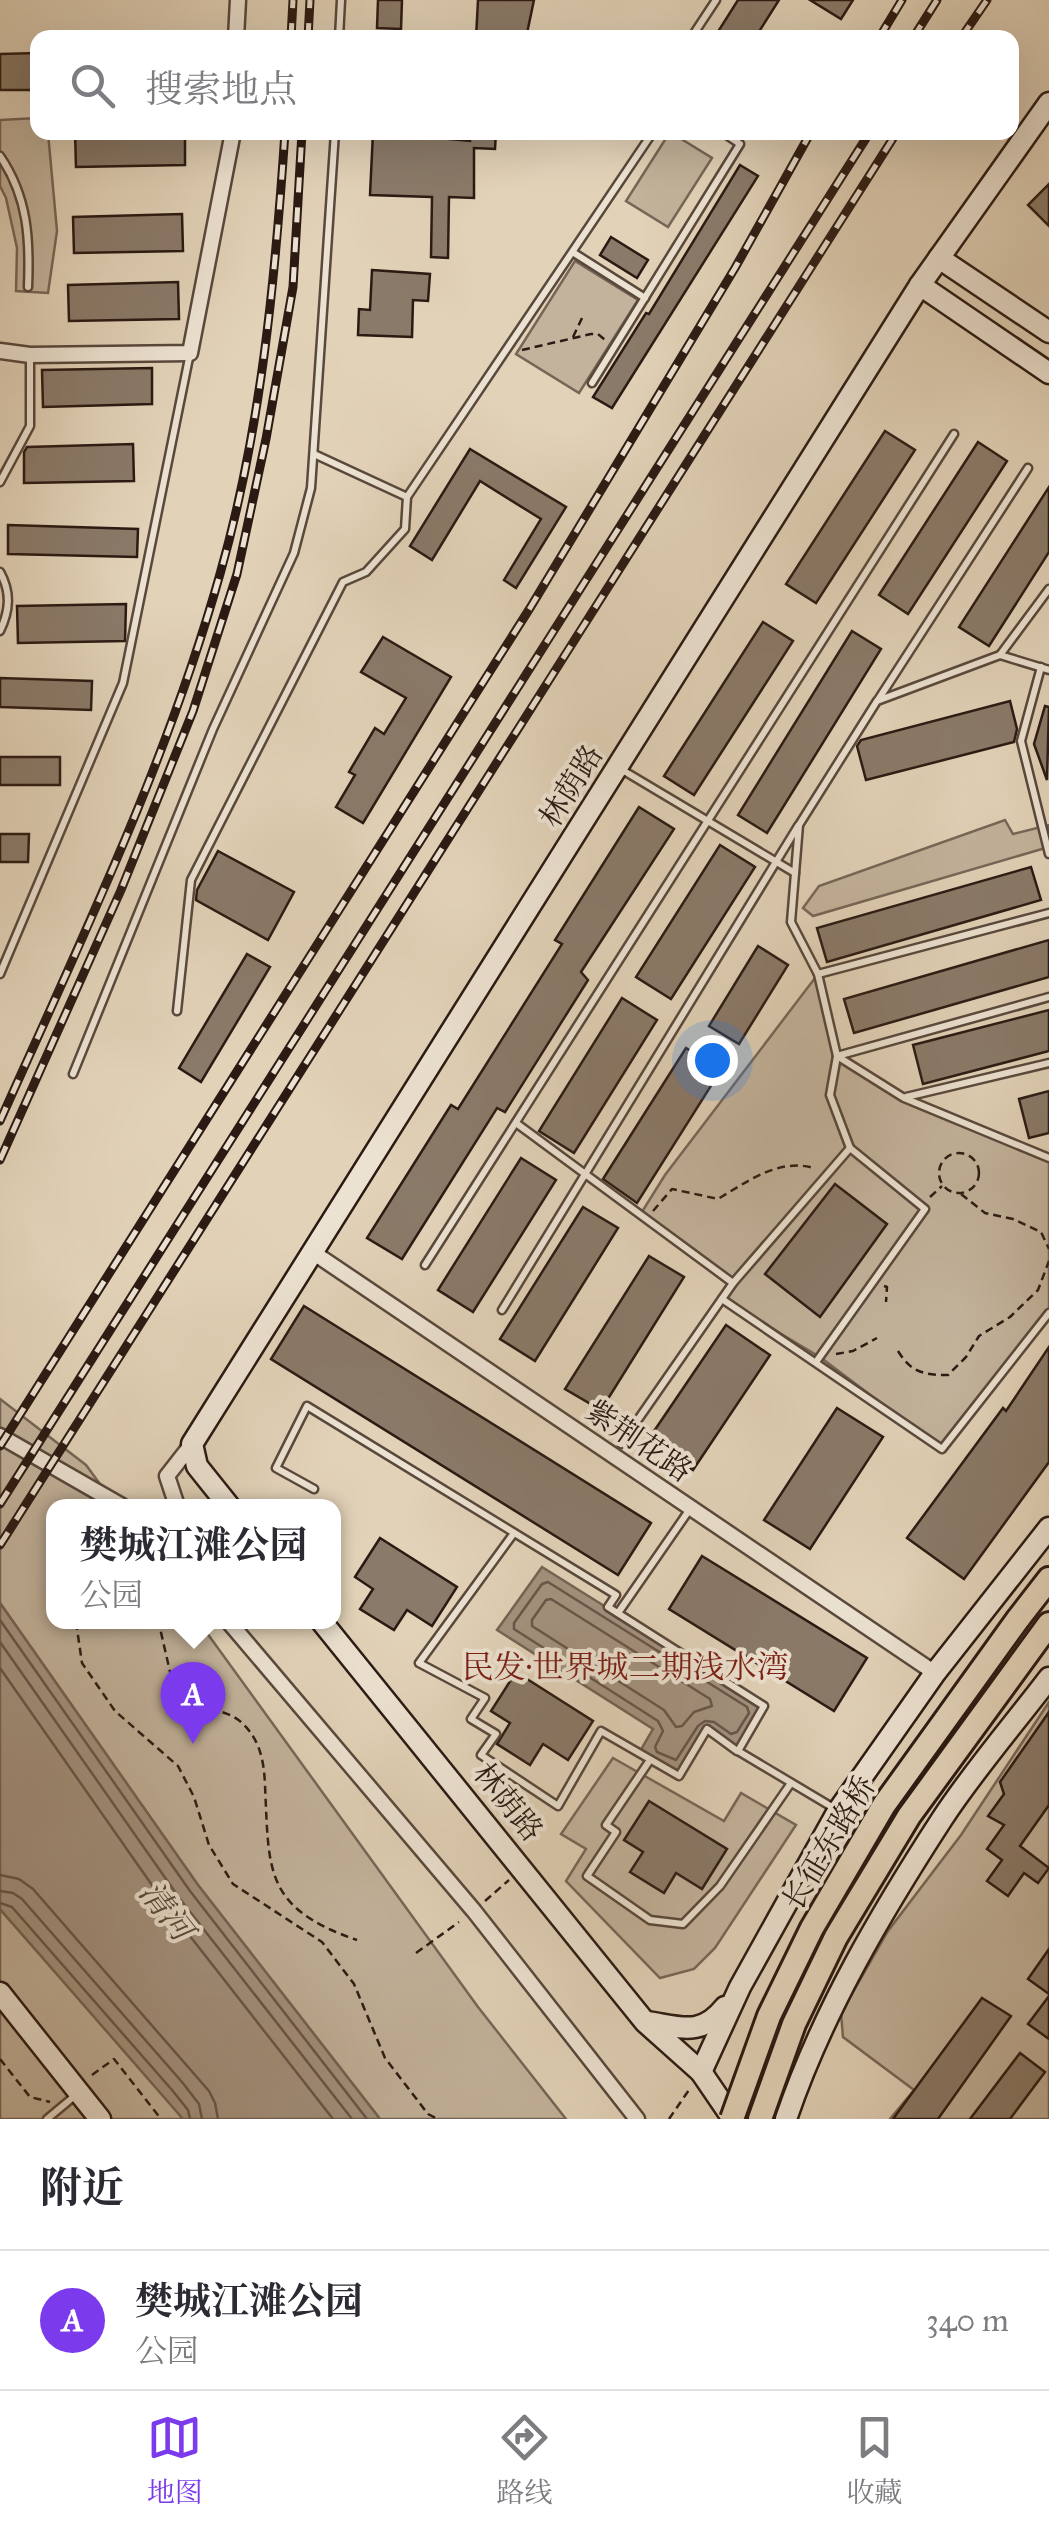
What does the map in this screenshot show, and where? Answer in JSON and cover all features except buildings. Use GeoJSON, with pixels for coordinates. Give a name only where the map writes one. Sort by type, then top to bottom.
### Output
{"type":"FeatureCollection","features":[{"type":"Feature","properties":{"kind":"main road","name":"长征东路桥"},"geometry":{"type":"LineString","coordinates":[[733,2119],[769,2016],[812,1928],[884,1805],[1049,1580]]}},
{"type":"Feature","properties":{"kind":"main road","name":"长征东路桥"},"geometry":{"type":"LineString","coordinates":[[760,2119],[794,2024],[836,1936],[909,1816],[1045,1629]]}},
{"type":"Feature","properties":{"kind":"street"},"geometry":{"type":"LineString","coordinates":[[236,30],[238,0]]}},
{"type":"Feature","properties":{"kind":"street","name":"林荫路"},"geometry":{"type":"LineString","coordinates":[[192,1444],[920,285],[1049,103]]}},
{"type":"Feature","properties":{"kind":"street"},"geometry":{"type":"LineString","coordinates":[[0,351],[190,354],[232,140]]}},
{"type":"Feature","properties":{"kind":"street"},"geometry":{"type":"LineString","coordinates":[[939,258],[1049,332]]}},
{"type":"Feature","properties":{"kind":"street"},"geometry":{"type":"LineString","coordinates":[[920,285],[1049,373]]}},
{"type":"Feature","properties":{"kind":"street","name":"紫荆花路"},"geometry":{"type":"LineString","coordinates":[[314,1253],[935,1673]]}},
{"type":"Feature","properties":{"kind":"street"},"geometry":{"type":"LineString","coordinates":[[0,1436],[110,1499]]}},
{"type":"Feature","properties":{"kind":"street"},"geometry":{"type":"LineString","coordinates":[[175,1499],[167,1476],[192,1444]]}},
{"type":"Feature","properties":{"kind":"street"},"geometry":{"type":"LineString","coordinates":[[192,1444],[197,1466],[223,1499]]}},
{"type":"Feature","properties":{"kind":"street"},"geometry":{"type":"LineString","coordinates":[[701,2072],[740,1987],[838,1811],[935,1673],[1049,1528]]}},
{"type":"Feature","properties":{"kind":"street"},"geometry":{"type":"LineString","coordinates":[[235,1629],[474,1911],[637,2119]]}},
{"type":"Feature","properties":{"kind":"street","name":"林荫路"},"geometry":{"type":"LineString","coordinates":[[328,1629],[646,2022],[701,2072],[733,2119]]}},
{"type":"Feature","properties":{"kind":"street"},"geometry":{"type":"LineString","coordinates":[[786,2119],[806,2061],[874,1932],[944,1817],[1049,1678]]}},
{"type":"Feature","properties":{"kind":"street"},"geometry":{"type":"LineString","coordinates":[[646,2022],[696,2030],[714,2020],[740,1987]]}},
{"type":"Feature","properties":{"kind":"street"},"geometry":{"type":"LineString","coordinates":[[0,1993],[72,2095],[100,2119]]}},
{"type":"Feature","properties":{"kind":"lane"},"geometry":{"type":"LineString","coordinates":[[339,30],[340,0]]}},
{"type":"Feature","properties":{"kind":"lane"},"geometry":{"type":"LineString","coordinates":[[697,30],[716,0]]}},
{"type":"Feature","properties":{"kind":"lane"},"geometry":{"type":"LineString","coordinates":[[73,1074],[213,728],[294,553],[311,488],[334,140]]}},
{"type":"Feature","properties":{"kind":"lane"},"geometry":{"type":"LineString","coordinates":[[176,1011],[191,880],[342,582],[366,572],[405,529],[408,497],[648,140]]}},
{"type":"Feature","properties":{"kind":"lane"},"geometry":{"type":"LineString","coordinates":[[592,383],[740,144],[734,140]]}},
{"type":"Feature","properties":{"kind":"lane"},"geometry":{"type":"LineString","coordinates":[[0,156],[13,175],[30,236],[28,287]]}},
{"type":"Feature","properties":{"kind":"lane"},"geometry":{"type":"LineString","coordinates":[[574,253],[645,298]]}},
{"type":"Feature","properties":{"kind":"lane"},"geometry":{"type":"LineString","coordinates":[[0,482],[30,426],[30,354]]}},
{"type":"Feature","properties":{"kind":"lane"},"geometry":{"type":"LineString","coordinates":[[0,974],[123,683],[190,354]]}},
{"type":"Feature","properties":{"kind":"lane"},"geometry":{"type":"LineString","coordinates":[[426,1265],[954,434]]}},
{"type":"Feature","properties":{"kind":"lane"},"geometry":{"type":"LineString","coordinates":[[314,454],[408,497]]}},
{"type":"Feature","properties":{"kind":"lane"},"geometry":{"type":"LineString","coordinates":[[502,1310],[799,824],[1028,468]]}},
{"type":"Feature","properties":{"kind":"lane"},"geometry":{"type":"LineString","coordinates":[[0,572],[9,599],[0,630]]}},
{"type":"Feature","properties":{"kind":"lane"},"geometry":{"type":"LineString","coordinates":[[877,701],[1000,655],[1049,590]]}},
{"type":"Feature","properties":{"kind":"lane"},"geometry":{"type":"LineString","coordinates":[[1000,655],[1045,668],[1021,741],[1049,854]]}},
{"type":"Feature","properties":{"kind":"lane"},"geometry":{"type":"LineString","coordinates":[[618,768],[795,873]]}},
{"type":"Feature","properties":{"kind":"lane"},"geometry":{"type":"LineString","coordinates":[[799,824],[791,922],[818,974],[837,1056],[830,1096],[850,1148],[925,1210],[818,1359]]}},
{"type":"Feature","properties":{"kind":"lane"},"geometry":{"type":"LineString","coordinates":[[818,974],[1049,912]]}},
{"type":"Feature","properties":{"kind":"lane"},"geometry":{"type":"LineString","coordinates":[[837,1056],[1049,997]]}},
{"type":"Feature","properties":{"kind":"lane"},"geometry":{"type":"LineString","coordinates":[[837,1056],[904,1098],[1049,1158]]}},
{"type":"Feature","properties":{"kind":"lane"},"geometry":{"type":"LineString","coordinates":[[904,1098],[1049,1063]]}},
{"type":"Feature","properties":{"kind":"lane"},"geometry":{"type":"LineString","coordinates":[[516,1123],[732,1284]]}},
{"type":"Feature","properties":{"kind":"lane"},"geometry":{"type":"LineString","coordinates":[[620,1444],[732,1284],[850,1148]]}},
{"type":"Feature","properties":{"kind":"lane"},"geometry":{"type":"LineString","coordinates":[[722,1299],[818,1359],[942,1449],[1049,1313]]}},
{"type":"Feature","properties":{"kind":"lane"},"geometry":{"type":"LineString","coordinates":[[314,1489],[276,1468],[307,1406],[616,1595],[608,1607],[764,1706],[738,1751]]}},
{"type":"Feature","properties":{"kind":"lane"},"geometry":{"type":"LineString","coordinates":[[618,1613],[690,1508]]}},
{"type":"Feature","properties":{"kind":"lane"},"geometry":{"type":"LineString","coordinates":[[514,1532],[419,1663],[485,1698],[471,1720],[496,1734],[481,1754],[558,1806],[600,1730],[679,1776],[707,1730],[838,1811]]}},
{"type":"Feature","properties":{"kind":"lane"},"geometry":{"type":"LineString","coordinates":[[650,1760],[606,1824],[616,1832],[587,1876],[650,1920],[683,1924],[720,1886],[791,1783]]}},
{"type":"Feature","properties":{"kind":"lane"},"geometry":{"type":"LineString","coordinates":[[47,2119],[72,2095]]}},
{"type":"Feature","properties":{"kind":"path"},"geometry":{"type":"LineString","coordinates":[[572,338],[583,316]]}},
{"type":"Feature","properties":{"kind":"path"},"geometry":{"type":"LineString","coordinates":[[506,354],[598,334],[614,348]]}},
{"type":"Feature","properties":{"kind":"path"},"geometry":{"type":"LineString","coordinates":[[960,1192],[972,1188],[978,1177],[977,1164],[967,1155],[954,1154],[944,1160],[939,1172],[943,1184],[960,1192],[985,1213],[1013,1219],[1042,1232],[1049,1248]]}},
{"type":"Feature","properties":{"kind":"path"},"geometry":{"type":"LineString","coordinates":[[646,1220],[672,1189],[718,1199],[770,1170],[797,1163],[829,1172]]}},
{"type":"Feature","properties":{"kind":"path"},"geometry":{"type":"LineString","coordinates":[[921,1206],[943,1184]]}},
{"type":"Feature","properties":{"kind":"path"},"geometry":{"type":"LineString","coordinates":[[898,1351],[908,1367],[924,1375],[948,1375],[979,1336],[1010,1317],[1038,1290],[1049,1261]]}},
{"type":"Feature","properties":{"kind":"path"},"geometry":{"type":"LineString","coordinates":[[818,1359],[853,1351],[877,1338]]}},
{"type":"Feature","properties":{"kind":"path"},"geometry":{"type":"LineString","coordinates":[[77,1629],[82,1663],[115,1711],[178,1766],[194,1797],[209,1845],[232,1884],[322,1942],[354,1984],[385,2058],[428,2114],[438,2119]]}},
{"type":"Feature","properties":{"kind":"path"},"geometry":{"type":"LineString","coordinates":[[160,1629],[176,1698],[190,1707],[221,1711],[240,1721],[256,1740],[264,1761],[268,1855],[281,1894],[329,1930],[357,1940]]}},
{"type":"Feature","properties":{"kind":"path"},"geometry":{"type":"LineString","coordinates":[[0,2059],[30,2096],[72,2095],[114,2059],[161,2119]]}},
{"type":"Feature","properties":{"kind":"path"},"geometry":{"type":"LineString","coordinates":[[669,2119],[701,2072]]}},
{"type":"Feature","properties":{"kind":"shaded area"},"geometry":{"type":"Polygon","coordinates":[[[30,118],[30,140],[49,140],[57,231],[48,293],[16,291],[17,248],[0,186],[0,120],[30,118]]]}},
{"type":"Feature","properties":{"kind":"shaded area"},"geometry":{"type":"Polygon","coordinates":[[[665,140],[683,140],[712,158],[668,227],[626,201],[665,140]]]}},
{"type":"Feature","properties":{"kind":"shaded area"},"geometry":{"type":"Polygon","coordinates":[[[575,261],[638,300],[579,393],[516,354],[575,261]]]}},
{"type":"Feature","properties":{"kind":"shaded area"},"geometry":{"type":"Polygon","coordinates":[[[1005,820],[1013,834],[1049,825],[1049,847],[813,916],[803,908],[819,886],[1005,820]]]}},
{"type":"Feature","properties":{"kind":"shaded area"},"geometry":{"type":"Polygon","coordinates":[[[818,974],[837,1056],[904,1098],[1043,1156],[1049,1154],[1049,1313],[942,1449],[820,1357],[722,1299],[732,1284],[640,1215],[665,1175],[818,974]]]}},
{"type":"Feature","properties":{"kind":"shaded area"},"geometry":{"type":"Polygon","coordinates":[[[0,1399],[86,1465],[111,1499],[46,1499],[46,1629],[204,1629],[478,2007],[566,2119],[380,2119],[198,1885],[0,1603],[0,1399]]]}},
{"type":"Feature","properties":{"kind":"shaded area"},"geometry":{"type":"Polygon","coordinates":[[[1049,1702],[1049,2119],[890,2119],[914,2090],[843,2037],[841,2013],[888,1931],[961,1835],[1049,1702]]]}},
{"type":"Feature","properties":{"kind":"shaded area"},"geometry":{"type":"Polygon","coordinates":[[[613,1758],[724,1821],[741,1793],[796,1825],[715,1948],[694,1969],[660,1978],[566,1881],[586,1849],[561,1834],[613,1758]]]}},
{"type":"Feature","properties":{"kind":"shaded area"},"geometry":{"type":"Polygon","coordinates":[[[0,1909],[165,2096],[183,2119],[0,2119],[0,1909]]]}},
{"type":"Feature","properties":{"kind":"water"},"geometry":{"type":"Polygon","coordinates":[[[542,1567],[764,1706],[738,1751],[708,1730],[679,1776],[639,1753],[653,1729],[497,1630],[542,1567]]]}},
{"type":"Feature","properties":{"kind":"water","name":"清河"},"geometry":{"type":"Polygon","coordinates":[[[0,1603],[198,1885],[380,2119],[183,2119],[0,1909],[0,1603]]]}},
{"type":"Feature","properties":{"kind":"railway"},"geometry":{"type":"LineString","coordinates":[[291,30],[293,0]]}},
{"type":"Feature","properties":{"kind":"railway"},"geometry":{"type":"LineString","coordinates":[[308,30],[310,0]]}},
{"type":"Feature","properties":{"kind":"railway"},"geometry":{"type":"LineString","coordinates":[[884,30],[902,0]]}},
{"type":"Feature","properties":{"kind":"railway"},"geometry":{"type":"LineString","coordinates":[[918,30],[937,0]]}},
{"type":"Feature","properties":{"kind":"railway"},"geometry":{"type":"LineString","coordinates":[[966,30],[987,0]]}},
{"type":"Feature","properties":{"kind":"railway"},"geometry":{"type":"LineString","coordinates":[[0,1121],[148,783],[175,714],[220,574],[256,410],[284,140]]}},
{"type":"Feature","properties":{"kind":"railway"},"geometry":{"type":"LineString","coordinates":[[0,1160],[121,890],[193,711],[237,574],[293,287],[302,140]]}},
{"type":"Feature","properties":{"kind":"railway"},"geometry":{"type":"LineString","coordinates":[[0,1446],[530,608],[735,268],[807,140]]}},
{"type":"Feature","properties":{"kind":"railway"},"geometry":{"type":"LineString","coordinates":[[0,1504],[865,140]]}},
{"type":"Feature","properties":{"kind":"railway"},"geometry":{"type":"LineString","coordinates":[[0,1545],[892,140]]}},
{"type":"Feature","properties":{"kind":"place","name":"樊城江滩公园"},"geometry":{"type":"Point","coordinates":[193,1744]}},
{"type":"Feature","properties":{"kind":"district","name":"民发·世界城二期浅水湾"},"geometry":{"type":"Point","coordinates":[625,1667]}}]}
